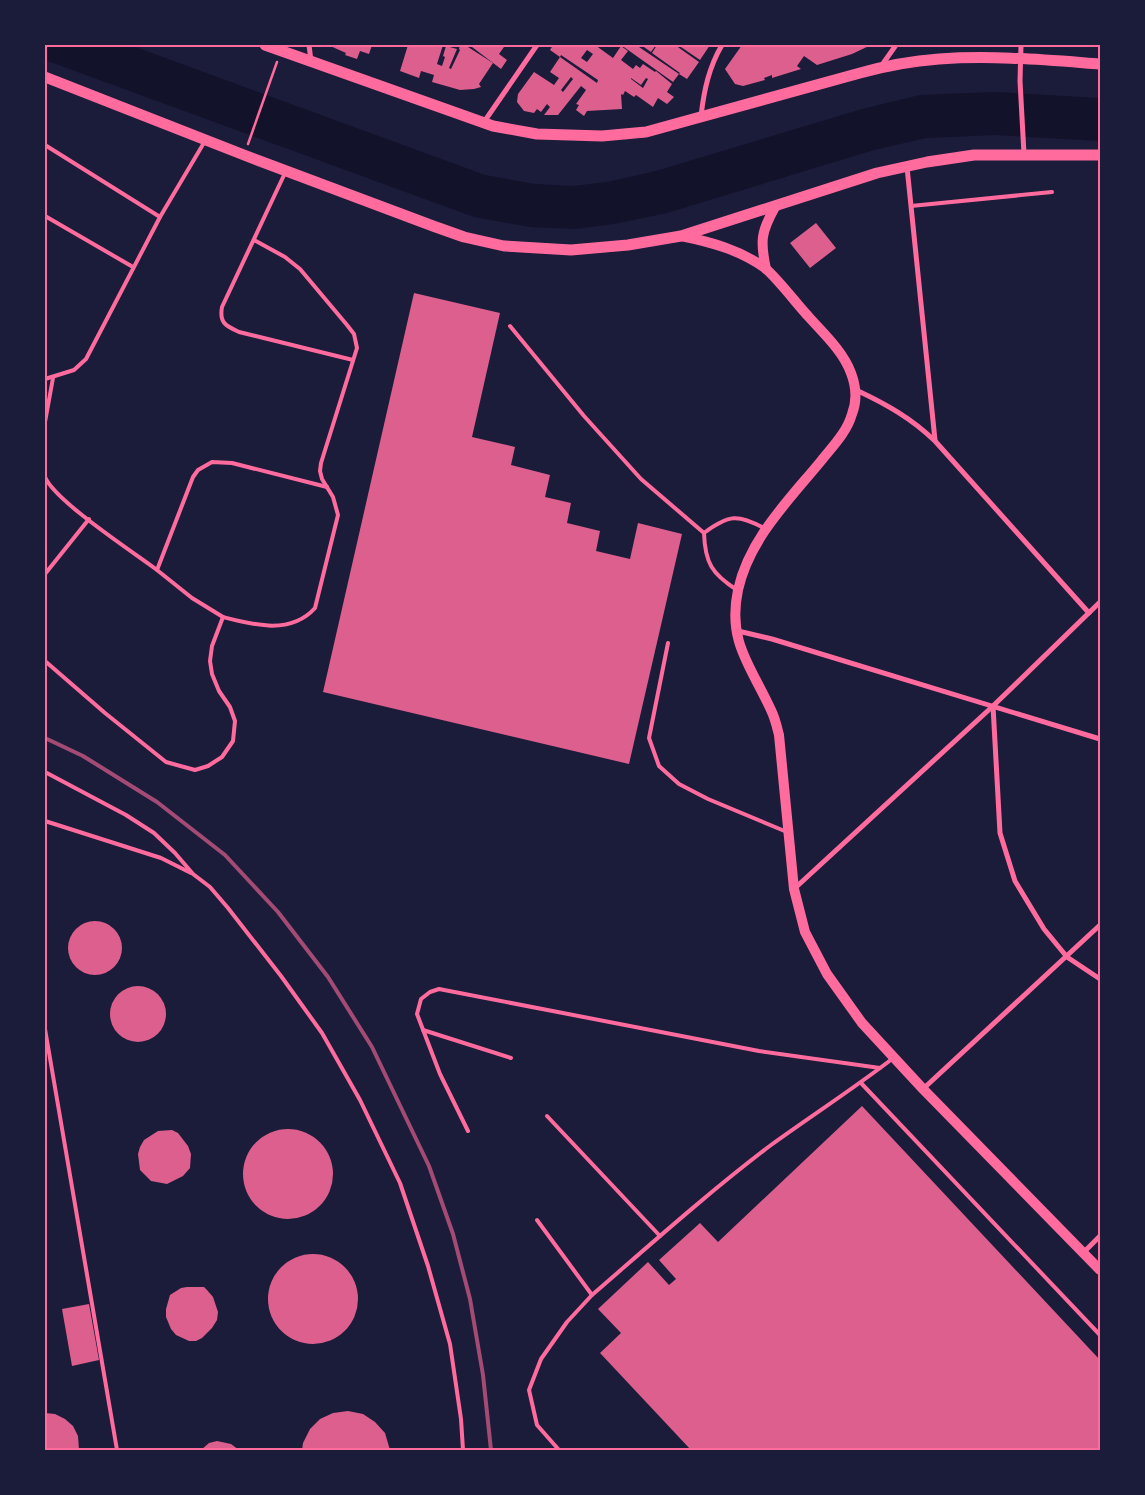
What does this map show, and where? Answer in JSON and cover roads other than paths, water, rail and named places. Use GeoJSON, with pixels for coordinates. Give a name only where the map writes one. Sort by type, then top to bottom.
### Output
{"type":"FeatureCollection","features":[{"type":"Feature","properties":{"kind":"highway"},"geometry":{"type":"LineString","coordinates":[[265,45],[494,126],[537,134],[602,136],[646,132],[881,67],[938,59],[990,57],[1100,64]]}},
{"type":"Feature","properties":{"kind":"highway"},"geometry":{"type":"LineString","coordinates":[[45,77],[440,229],[464,237],[504,246],[571,250],[628,245],[681,236],[877,174],[974,155],[1100,155]]}},
{"type":"Feature","properties":{"kind":"main road"},"geometry":{"type":"LineString","coordinates":[[766,269],[761,249],[762,236],[775,207]]}},
{"type":"Feature","properties":{"kind":"main road"},"geometry":{"type":"LineString","coordinates":[[681,236],[727,248],[766,269],[839,352],[851,372],[856,390],[853,414],[843,434],[766,529],[744,568],[735,612],[740,648],[772,712],[779,735],[794,889],[805,932],[827,974],[862,1023],[923,1089],[1100,1270]]}},
{"type":"Feature","properties":{"kind":"street"},"geometry":{"type":"LineString","coordinates":[[309,45],[311,61]]}},
{"type":"Feature","properties":{"kind":"street"},"geometry":{"type":"LineString","coordinates":[[484,122],[536,45]]}},
{"type":"Feature","properties":{"kind":"street"},"geometry":{"type":"LineString","coordinates":[[701,118],[704,92],[710,70],[722,45]]}},
{"type":"Feature","properties":{"kind":"street"},"geometry":{"type":"LineString","coordinates":[[881,67],[896,45]]}},
{"type":"Feature","properties":{"kind":"street"},"geometry":{"type":"LineString","coordinates":[[1021,45],[1020,81],[1024,154]]}},
{"type":"Feature","properties":{"kind":"street"},"geometry":{"type":"LineString","coordinates":[[907,167],[935,441]]}},
{"type":"Feature","properties":{"kind":"street"},"geometry":{"type":"LineString","coordinates":[[856,390],[918,424],[1089,613]]}},
{"type":"Feature","properties":{"kind":"street"},"geometry":{"type":"LineString","coordinates":[[794,889],[993,706],[1100,602]]}},
{"type":"Feature","properties":{"kind":"street"},"geometry":{"type":"LineString","coordinates":[[737,630],[1100,739]]}},
{"type":"Feature","properties":{"kind":"street"},"geometry":{"type":"LineString","coordinates":[[993,706],[1000,834],[1015,881],[1044,929],[1067,957],[1100,979]]}},
{"type":"Feature","properties":{"kind":"street"},"geometry":{"type":"LineString","coordinates":[[923,1089],[1100,925]]}},
{"type":"Feature","properties":{"kind":"street"},"geometry":{"type":"LineString","coordinates":[[1084,1252],[1100,1236]]}},
{"type":"Feature","properties":{"kind":"lane"},"geometry":{"type":"LineString","coordinates":[[45,379],[74,370],[86,359],[160,217],[206,140]]}},
{"type":"Feature","properties":{"kind":"lane"},"geometry":{"type":"LineString","coordinates":[[45,145],[160,217]]}},
{"type":"Feature","properties":{"kind":"lane"},"geometry":{"type":"LineString","coordinates":[[286,171],[222,307],[220,317],[230,328],[239,332],[353,360]]}},
{"type":"Feature","properties":{"kind":"lane"},"geometry":{"type":"LineString","coordinates":[[911,206],[1052,192]]}},
{"type":"Feature","properties":{"kind":"lane"},"geometry":{"type":"LineString","coordinates":[[45,216],[133,267]]}},
{"type":"Feature","properties":{"kind":"lane"},"geometry":{"type":"LineString","coordinates":[[45,477],[48,483],[73,507],[192,598],[223,617],[269,626],[287,625],[308,616],[314,608],[338,515],[320,471],[321,463],[357,348],[354,334],[300,269],[285,257],[254,240]]}},
{"type":"Feature","properties":{"kind":"lane"},"geometry":{"type":"LineString","coordinates":[[510,326],[584,416],[641,478],[704,534],[705,551],[711,567],[718,577],[738,591]]}},
{"type":"Feature","properties":{"kind":"lane"},"geometry":{"type":"LineString","coordinates":[[45,422],[53,378]]}},
{"type":"Feature","properties":{"kind":"lane"},"geometry":{"type":"LineString","coordinates":[[157,570],[193,477],[205,465],[212,462],[232,464],[327,487]]}},
{"type":"Feature","properties":{"kind":"lane"},"geometry":{"type":"LineString","coordinates":[[704,534],[719,522],[736,518],[752,522],[766,529]]}},
{"type":"Feature","properties":{"kind":"lane"},"geometry":{"type":"LineString","coordinates":[[45,574],[89,519]]}},
{"type":"Feature","properties":{"kind":"lane"},"geometry":{"type":"LineString","coordinates":[[45,661],[166,762],[195,770],[208,766],[222,758],[233,741],[235,721],[230,707],[219,691],[212,674],[210,661],[212,646],[223,617]]}},
{"type":"Feature","properties":{"kind":"lane"},"geometry":{"type":"LineString","coordinates":[[668,643],[649,738],[659,766],[678,784],[708,799],[789,833]]}},
{"type":"Feature","properties":{"kind":"lane"},"geometry":{"type":"LineString","coordinates":[[45,772],[126,815],[154,833],[193,874]]}},
{"type":"Feature","properties":{"kind":"lane"},"geometry":{"type":"LineString","coordinates":[[45,821],[161,858],[193,874],[210,887],[281,976],[322,1033],[360,1100],[400,1183],[428,1266],[450,1344],[461,1419],[463,1450]]}},
{"type":"Feature","properties":{"kind":"lane"},"geometry":{"type":"LineString","coordinates":[[468,1131],[440,1074],[417,1014],[421,999],[430,992],[439,989],[759,1051],[880,1068]]}},
{"type":"Feature","properties":{"kind":"lane"},"geometry":{"type":"LineString","coordinates":[[45,1029],[117,1450]]}},
{"type":"Feature","properties":{"kind":"lane"},"geometry":{"type":"LineString","coordinates":[[423,1030],[511,1058]]}},
{"type":"Feature","properties":{"kind":"lane"},"geometry":{"type":"LineString","coordinates":[[559,1450],[537,1425],[529,1390],[541,1359],[567,1322],[592,1295],[706,1196],[770,1146],[894,1058]]}},
{"type":"Feature","properties":{"kind":"lane"},"geometry":{"type":"LineString","coordinates":[[860,1083],[1100,1335]]}},
{"type":"Feature","properties":{"kind":"lane"},"geometry":{"type":"LineString","coordinates":[[547,1116],[660,1236]]}},
{"type":"Feature","properties":{"kind":"lane"},"geometry":{"type":"LineString","coordinates":[[537,1220],[592,1295]]}},
{"type":"Feature","properties":{"kind":"railway"},"geometry":{"type":"LineString","coordinates":[[45,738],[83,756],[157,802],[225,855],[278,912],[328,977],[372,1047],[429,1166],[453,1234],[470,1299],[483,1375],[491,1450]]}}]}
